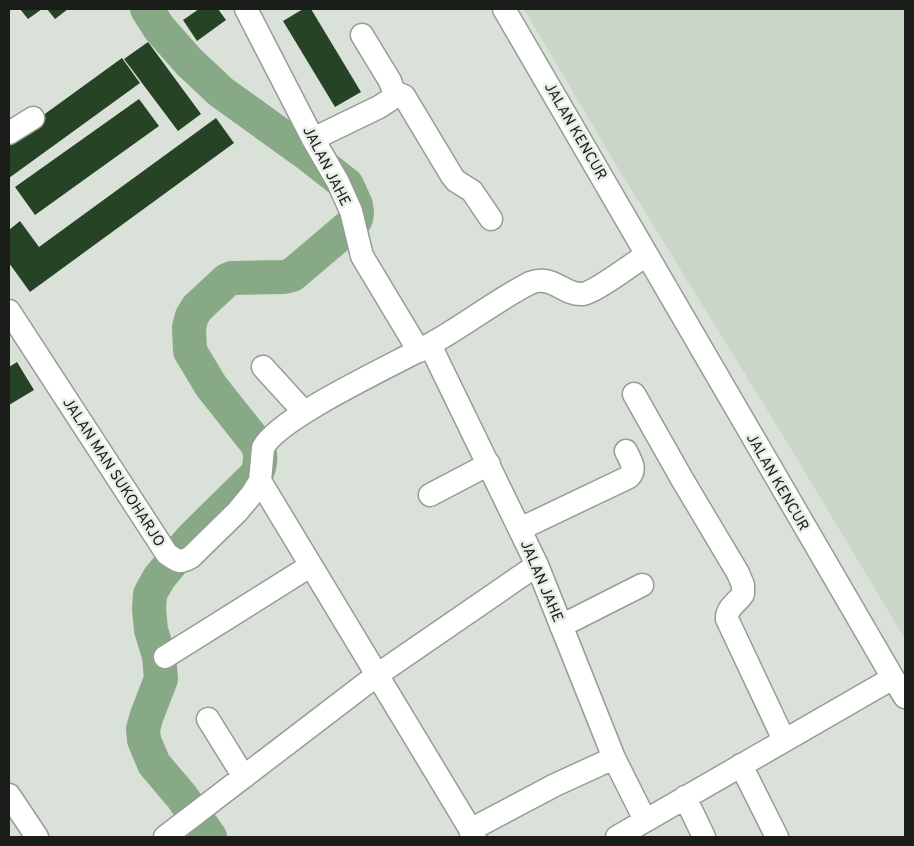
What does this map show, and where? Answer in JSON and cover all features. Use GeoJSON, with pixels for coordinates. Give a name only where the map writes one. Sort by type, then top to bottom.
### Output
{"type":"FeatureCollection","features":[{"type":"Feature","properties":{"kind":"street","name":"JALAN JAHE"},"geometry":{"type":"LineString","coordinates":[[246,9],[313,139],[338,182],[350,211],[362,256],[489,464],[537,565],[614,758],[644,820]]}},
{"type":"Feature","properties":{"kind":"street","name":"JALAN KENCUR"},"geometry":{"type":"LineString","coordinates":[[504,9],[905,697]]}},
{"type":"Feature","properties":{"kind":"street"},"geometry":{"type":"LineString","coordinates":[[313,139],[384,105],[393,98],[394,92],[390,81],[362,35]]}},
{"type":"Feature","properties":{"kind":"street"},"geometry":{"type":"LineString","coordinates":[[394,92],[404,96],[456,182],[472,191],[491,219]]}},
{"type":"Feature","properties":{"kind":"street"},"geometry":{"type":"LineString","coordinates":[[9,133],[33,118]]}},
{"type":"Feature","properties":{"kind":"street"},"geometry":{"type":"LineString","coordinates":[[614,758],[555,785],[473,834],[260,481],[262,448],[272,435],[304,412],[419,351],[530,283],[538,280],[547,281],[576,294],[588,293],[646,255]]}},
{"type":"Feature","properties":{"kind":"street","name":"JALAN MAN SUKOHARJO"},"geometry":{"type":"LineString","coordinates":[[9,311],[173,558],[191,557],[237,512],[260,481]]}},
{"type":"Feature","properties":{"kind":"street"},"geometry":{"type":"LineString","coordinates":[[263,367],[304,412]]}},
{"type":"Feature","properties":{"kind":"street"},"geometry":{"type":"LineString","coordinates":[[634,394],[740,579],[743,594],[729,610],[727,619],[784,740]]}},
{"type":"Feature","properties":{"kind":"street"},"geometry":{"type":"LineString","coordinates":[[520,529],[632,475],[633,466],[626,451]]}},
{"type":"Feature","properties":{"kind":"street"},"geometry":{"type":"LineString","coordinates":[[430,495],[489,464]]}},
{"type":"Feature","properties":{"kind":"street"},"geometry":{"type":"LineString","coordinates":[[165,837],[377,675],[537,565]]}},
{"type":"Feature","properties":{"kind":"street"},"geometry":{"type":"LineString","coordinates":[[165,657],[310,566]]}},
{"type":"Feature","properties":{"kind":"street"},"geometry":{"type":"LineString","coordinates":[[561,626],[642,585]]}},
{"type":"Feature","properties":{"kind":"street"},"geometry":{"type":"LineString","coordinates":[[617,837],[893,678]]}},
{"type":"Feature","properties":{"kind":"street"},"geometry":{"type":"LineString","coordinates":[[208,719],[244,777]]}},
{"type":"Feature","properties":{"kind":"street"},"geometry":{"type":"LineString","coordinates":[[742,765],[777,837]]}},
{"type":"Feature","properties":{"kind":"street"},"geometry":{"type":"LineString","coordinates":[[9,795],[37,837]]}},
{"type":"Feature","properties":{"kind":"street"},"geometry":{"type":"LineString","coordinates":[[685,797],[704,837]]}},
{"type":"Feature","properties":{"kind":"shaded area"},"geometry":{"type":"Polygon","coordinates":[[[524,9],[905,9],[905,639],[787,442],[618,168],[524,9]]]}},
{"type":"Feature","properties":{"kind":"building"},"geometry":{"type":"Polygon","coordinates":[[[20,9],[42,9],[28,19],[20,9]]]}},
{"type":"Feature","properties":{"kind":"building"},"geometry":{"type":"Polygon","coordinates":[[[47,9],[68,9],[55,19],[47,9]]]}},
{"type":"Feature","properties":{"kind":"building"},"geometry":{"type":"Polygon","coordinates":[[[199,9],[218,9],[226,20],[197,41],[183,20],[199,9]]]}},
{"type":"Feature","properties":{"kind":"building"},"geometry":{"type":"Polygon","coordinates":[[[303,9],[311,9],[361,92],[335,107],[283,21],[303,9]]]}},
{"type":"Feature","properties":{"kind":"building"},"geometry":{"type":"Polygon","coordinates":[[[148,42],[201,114],[178,131],[124,59],[148,42]]]}},
{"type":"Feature","properties":{"kind":"building"},"geometry":{"type":"Polygon","coordinates":[[[122,58],[140,83],[9,178],[9,140],[122,58]]]}},
{"type":"Feature","properties":{"kind":"building"},"geometry":{"type":"Polygon","coordinates":[[[139,99],[159,126],[35,215],[15,187],[139,99]]]}},
{"type":"Feature","properties":{"kind":"building"},"geometry":{"type":"Polygon","coordinates":[[[216,118],[234,143],[30,292],[9,263],[9,230],[20,221],[39,247],[216,118]]]}},
{"type":"Feature","properties":{"kind":"building"},"geometry":{"type":"Polygon","coordinates":[[[17,362],[34,390],[9,405],[9,367],[17,362]]]}},
{"type":"Feature","properties":{"kind":"waterway"},"geometry":{"type":"LineString","coordinates":[[147,9],[159,28],[189,62],[221,92],[347,185],[356,205],[357,213],[356,219],[351,225],[292,275],[284,277],[232,278],[227,280],[197,308],[192,316],[189,327],[190,351],[211,386],[257,444],[260,456],[260,464],[256,475],[191,539],[159,578],[150,594],[151,630],[159,656],[161,679],[143,729],[144,740],[154,764],[182,797],[210,837]]}}]}
